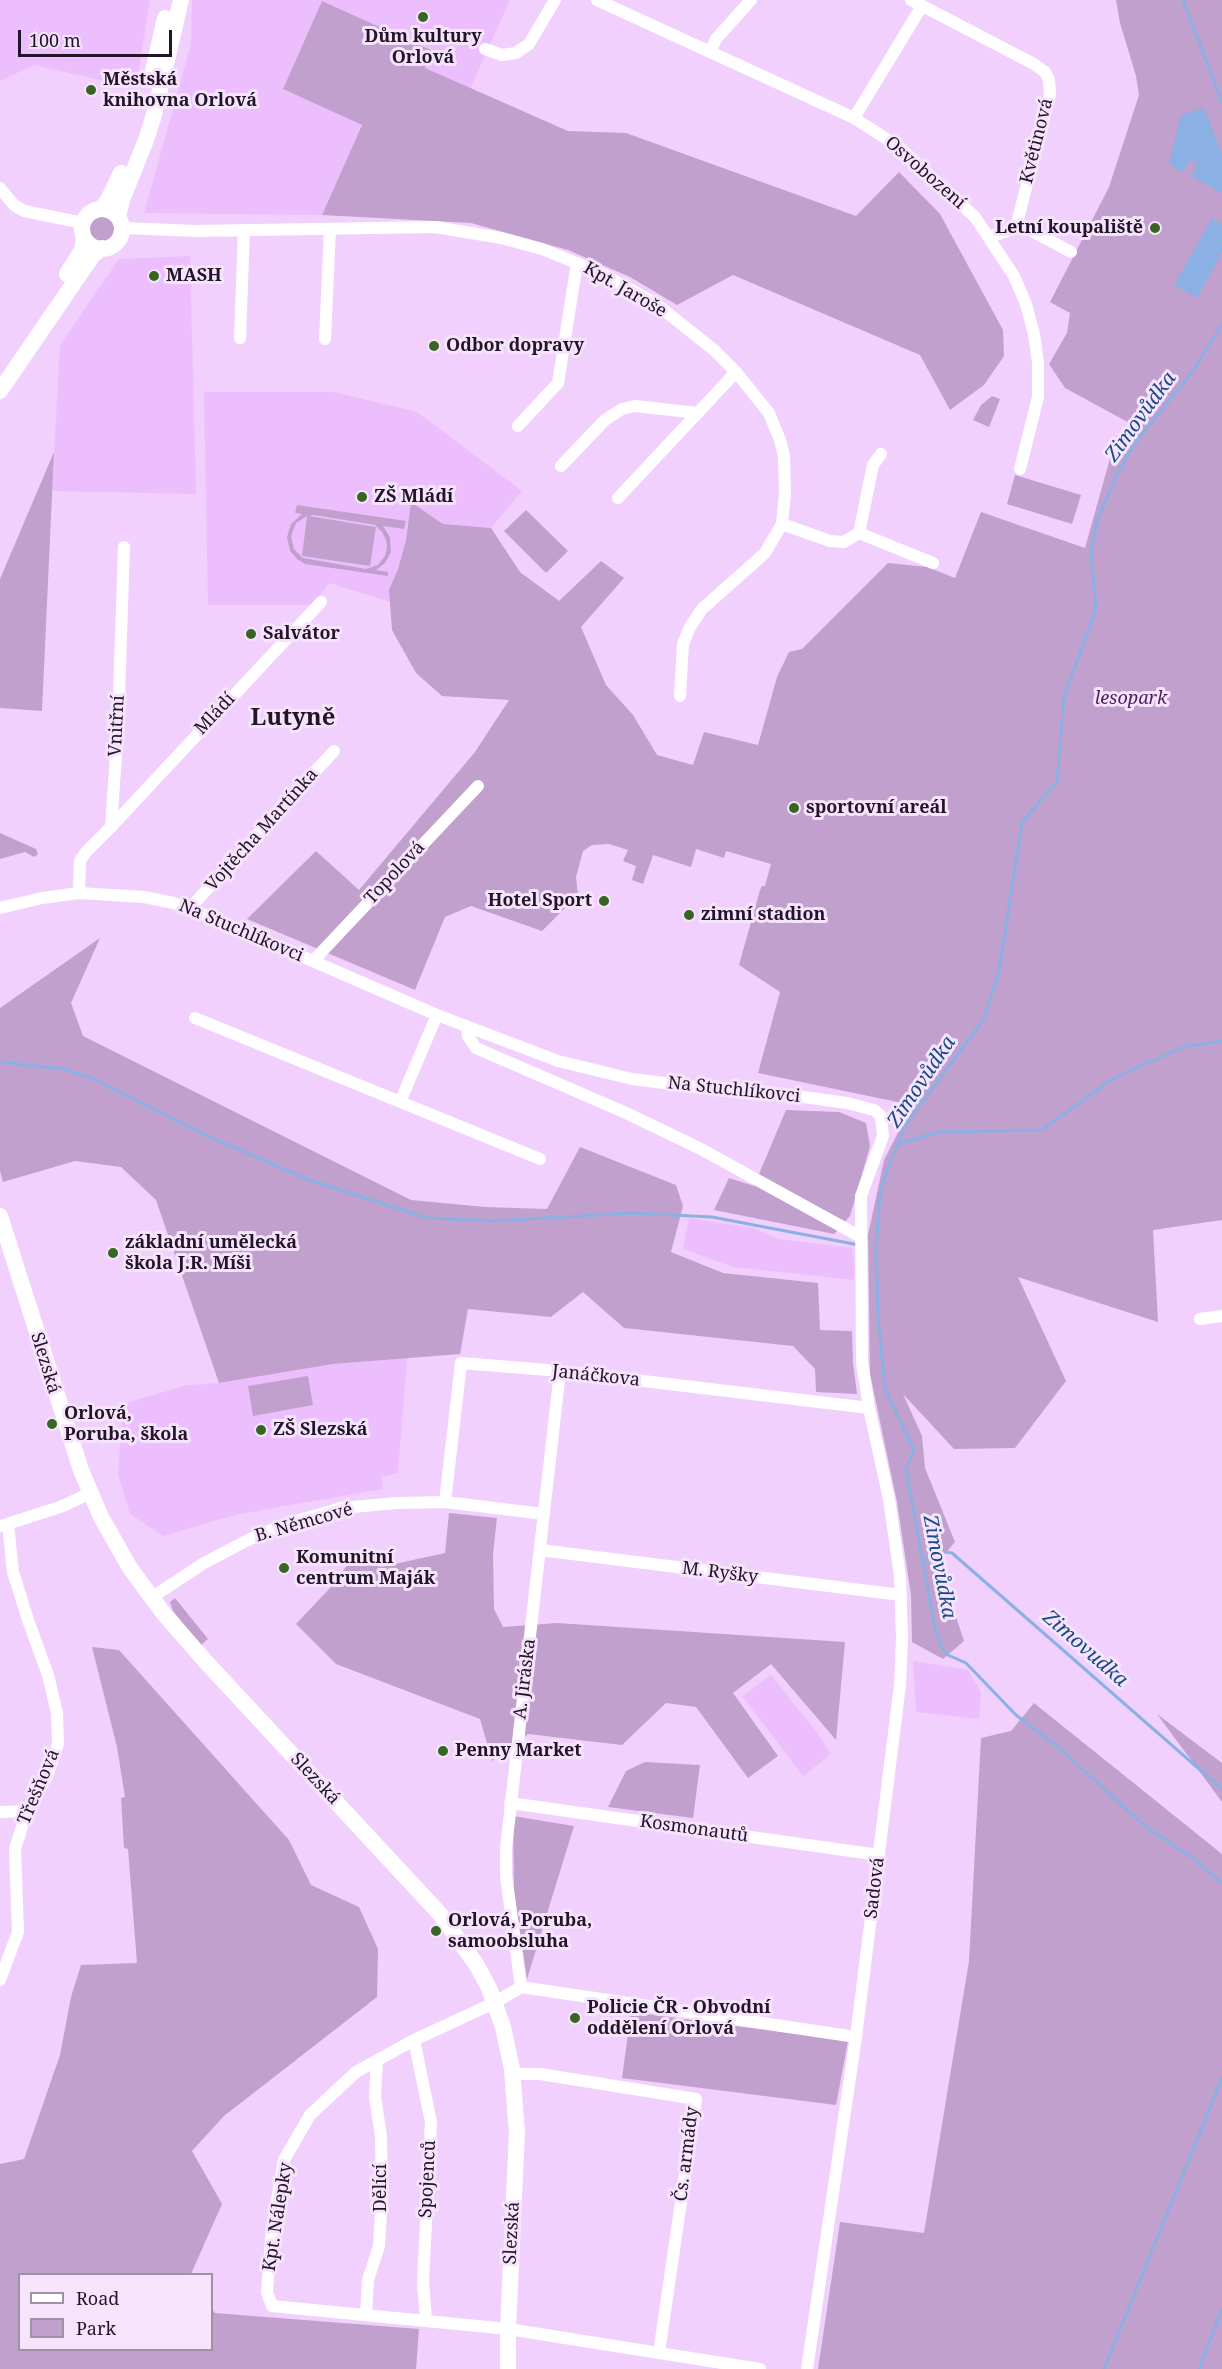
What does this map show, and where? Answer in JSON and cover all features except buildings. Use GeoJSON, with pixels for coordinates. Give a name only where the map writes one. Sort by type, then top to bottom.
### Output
{"type":"FeatureCollection","features":[{"type":"Feature","properties":{"kind":"street"},"geometry":{"type":"LineString","coordinates":[[102,209],[118,181],[136,137],[170,0]]}},
{"type":"Feature","properties":{"kind":"street"},"geometry":{"type":"LineString","coordinates":[[0,391],[93,255],[102,248],[116,243],[121,236],[122,200],[154,115],[181,0]]}},
{"type":"Feature","properties":{"kind":"street"},"geometry":{"type":"LineString","coordinates":[[485,49],[502,55],[516,54],[529,44],[555,0]]}},
{"type":"Feature","properties":{"kind":"street","name":"Osvobození"},"geometry":{"type":"LineString","coordinates":[[597,0],[854,118],[899,147],[975,217],[1014,276],[1026,304],[1038,363],[1038,397],[1020,469]]}},
{"type":"Feature","properties":{"kind":"street"},"geometry":{"type":"LineString","coordinates":[[710,52],[716,39],[750,0]]}},
{"type":"Feature","properties":{"kind":"street","name":"Květinová"},"geometry":{"type":"LineString","coordinates":[[911,0],[1045,72],[1049,80],[1050,94],[1017,224]]}},
{"type":"Feature","properties":{"kind":"street"},"geometry":{"type":"LineString","coordinates":[[854,118],[922,6]]}},
{"type":"Feature","properties":{"kind":"street"},"geometry":{"type":"LineString","coordinates":[[0,188],[14,205],[24,211],[83,230],[90,245],[102,248]]}},
{"type":"Feature","properties":{"kind":"street"},"geometry":{"type":"LineString","coordinates":[[0,371],[82,250],[83,230],[90,213],[102,209],[111,211],[120,223]]}},
{"type":"Feature","properties":{"kind":"street","name":"Kpt. Jaroše"},"geometry":{"type":"LineString","coordinates":[[120,223],[156,231],[448,228],[501,238],[542,249],[599,272],[655,303],[714,350],[736,372],[769,413],[780,440],[784,456],[785,493],[782,524],[765,553],[702,609],[690,627],[683,644],[680,696]]}},
{"type":"Feature","properties":{"kind":"street"},"geometry":{"type":"LineString","coordinates":[[989,237],[1008,231],[1017,224],[1071,252]]}},
{"type":"Feature","properties":{"kind":"street"},"geometry":{"type":"LineString","coordinates":[[325,339],[330,229]]}},
{"type":"Feature","properties":{"kind":"street"},"geometry":{"type":"LineString","coordinates":[[240,338],[244,230]]}},
{"type":"Feature","properties":{"kind":"street"},"geometry":{"type":"LineString","coordinates":[[518,426],[558,383],[577,263]]}},
{"type":"Feature","properties":{"kind":"street"},"geometry":{"type":"LineString","coordinates":[[618,498],[736,372]]}},
{"type":"Feature","properties":{"kind":"street"},"geometry":{"type":"LineString","coordinates":[[561,466],[605,420],[622,409],[635,406],[698,413]]}},
{"type":"Feature","properties":{"kind":"street"},"geometry":{"type":"LineString","coordinates":[[782,524],[830,541],[843,542],[859,533],[873,465],[880,454]]}},
{"type":"Feature","properties":{"kind":"street"},"geometry":{"type":"LineString","coordinates":[[859,533],[933,563]]}},
{"type":"Feature","properties":{"kind":"street","name":"Vnitřní"},"geometry":{"type":"LineString","coordinates":[[111,827],[118,716],[124,547]]}},
{"type":"Feature","properties":{"kind":"street","name":"Mládí"},"geometry":{"type":"LineString","coordinates":[[111,827],[321,602]]}},
{"type":"Feature","properties":{"kind":"street","name":"Vojtěcha Martínka"},"geometry":{"type":"LineString","coordinates":[[190,908],[334,751]]}},
{"type":"Feature","properties":{"kind":"street","name":"Topolová"},"geometry":{"type":"LineString","coordinates":[[313,961],[478,786]]}},
{"type":"Feature","properties":{"kind":"street"},"geometry":{"type":"LineString","coordinates":[[78,893],[80,861],[111,827]]}},
{"type":"Feature","properties":{"kind":"street","name":"Na Stuchlíkovci"},"geometry":{"type":"LineString","coordinates":[[0,908],[42,898],[78,893],[144,897],[174,903],[437,1015],[558,1061],[632,1079],[705,1088],[745,1089],[847,1103],[874,1110],[881,1116],[883,1136],[861,1196],[862,1362],[869,1408]]}},
{"type":"Feature","properties":{"kind":"street"},"geometry":{"type":"LineString","coordinates":[[400,1102],[437,1015]]}},
{"type":"Feature","properties":{"kind":"street"},"geometry":{"type":"LineString","coordinates":[[195,1018],[540,1159]]}},
{"type":"Feature","properties":{"kind":"street"},"geometry":{"type":"LineString","coordinates":[[467,1027],[468,1036],[476,1048],[624,1112],[699,1148],[861,1237]]}},
{"type":"Feature","properties":{"kind":"street","name":"Slezská"},"geometry":{"type":"LineString","coordinates":[[0,1216],[63,1419],[90,1493],[121,1554],[151,1598],[206,1662],[440,1914],[476,1964],[495,2002],[513,2074],[517,2133],[508,2369]]}},
{"type":"Feature","properties":{"kind":"street"},"geometry":{"type":"LineString","coordinates":[[1200,1319],[1222,1316]]}},
{"type":"Feature","properties":{"kind":"street","name":"Janáčkova"},"geometry":{"type":"LineString","coordinates":[[445,1502],[461,1364],[560,1371],[869,1408]]}},
{"type":"Feature","properties":{"kind":"street","name":"A. Jiráska"},"geometry":{"type":"LineString","coordinates":[[521,1987],[506,1876],[506,1848],[560,1371]]}},
{"type":"Feature","properties":{"kind":"street","name":"Sadová"},"geometry":{"type":"LineString","coordinates":[[807,2369],[856,2037],[899,1707],[901,1595],[889,1499],[869,1408]]}},
{"type":"Feature","properties":{"kind":"street"},"geometry":{"type":"LineString","coordinates":[[4,1525],[63,1506],[90,1493]]}},
{"type":"Feature","properties":{"kind":"street","name":"B. Němcové"},"geometry":{"type":"LineString","coordinates":[[151,1598],[204,1563],[248,1540],[280,1526],[341,1508],[445,1502],[544,1514]]}},
{"type":"Feature","properties":{"kind":"street","name":"Třešňová"},"geometry":{"type":"LineString","coordinates":[[0,1980],[18,1932],[15,1849],[27,1810],[47,1776],[58,1744],[57,1713],[48,1675],[13,1572],[4,1525]]}},
{"type":"Feature","properties":{"kind":"street","name":"M. Ryšky"},"geometry":{"type":"LineString","coordinates":[[540,1551],[901,1595]]}},
{"type":"Feature","properties":{"kind":"street","name":"Kosmonautů"},"geometry":{"type":"LineString","coordinates":[[510,1803],[879,1855]]}},
{"type":"Feature","properties":{"kind":"street"},"geometry":{"type":"LineString","coordinates":[[0,1812],[27,1810]]}},
{"type":"Feature","properties":{"kind":"street"},"geometry":{"type":"LineString","coordinates":[[521,1987],[856,2037]]}},
{"type":"Feature","properties":{"kind":"street","name":"Kpt. Nálepky"},"geometry":{"type":"LineString","coordinates":[[508,2329],[426,2319],[272,2306],[267,2292],[272,2227],[284,2160],[310,2115],[356,2072],[414,2040],[495,2002],[521,1987]]}},
{"type":"Feature","properties":{"kind":"street","name":"Spojenců"},"geometry":{"type":"LineString","coordinates":[[414,2040],[431,2122],[423,2282],[426,2319]]}},
{"type":"Feature","properties":{"kind":"street","name":"Dělící"},"geometry":{"type":"LineString","coordinates":[[366,2314],[368,2280],[379,2246],[382,2195],[381,2136],[375,2097],[377,2060]]}},
{"type":"Feature","properties":{"kind":"street","name":"Čs. armády"},"geometry":{"type":"LineString","coordinates":[[513,2074],[540,2074],[696,2099],[659,2354]]}},
{"type":"Feature","properties":{"kind":"street"},"geometry":{"type":"LineString","coordinates":[[508,2329],[760,2369]]}},
{"type":"Feature","properties":{"kind":"shaded area"},"geometry":{"type":"Polygon","coordinates":[[[0,0],[150,0],[136,88],[34,65],[0,81],[0,0]]]}},
{"type":"Feature","properties":{"kind":"shaded area"},"geometry":{"type":"Polygon","coordinates":[[[192,0],[510,0],[470,89],[425,68],[432,51],[322,1],[283,89],[362,125],[322,215],[144,213],[191,44],[192,0]]]}},
{"type":"Feature","properties":{"kind":"shaded area"},"geometry":{"type":"Polygon","coordinates":[[[190,256],[196,494],[52,491],[60,345],[119,259],[190,256]]]}},
{"type":"Feature","properties":{"kind":"shaded area","name":"ZŠ Mládí"},"geometry":{"type":"Polygon","coordinates":[[[204,392],[335,392],[417,412],[522,491],[491,528],[443,524],[411,502],[406,540],[389,590],[390,602],[329,583],[313,605],[208,605],[204,392]]]}},
{"type":"Feature","properties":{"kind":"shaded area"},"geometry":{"type":"Polygon","coordinates":[[[689,1218],[754,1228],[779,1239],[852,1248],[854,1280],[733,1267],[683,1249],[689,1218]]]}},
{"type":"Feature","properties":{"kind":"shaded area","name":"ZŠ Slezská"},"geometry":{"type":"Polygon","coordinates":[[[407,1358],[398,1473],[381,1477],[383,1489],[239,1514],[163,1536],[130,1514],[118,1474],[123,1404],[187,1385],[219,1383],[333,1364],[407,1358]]]}},
{"type":"Feature","properties":{"kind":"shaded area"},"geometry":{"type":"Polygon","coordinates":[[[913,1661],[968,1670],[981,1692],[979,1719],[916,1712],[913,1661]]]}},
{"type":"Feature","properties":{"kind":"shaded area"},"geometry":{"type":"Polygon","coordinates":[[[771,1675],[819,1735],[831,1754],[803,1776],[742,1696],[771,1675]]]}},
{"type":"Feature","properties":{"kind":"green space","name":"lesopark"},"geometry":{"type":"Polygon","coordinates":[[[1116,0],[1222,0],[1222,1220],[1153,1230],[1158,1322],[1018,1277],[1066,1381],[1015,1448],[954,1449],[903,1394],[922,1436],[925,1468],[955,1542],[938,1562],[964,1641],[943,1659],[912,1642],[911,1595],[897,1502],[870,1374],[868,1235],[884,1160],[912,1105],[758,1073],[780,992],[739,965],[760,890],[762,886],[765,886],[771,864],[726,851],[724,858],[696,849],[691,867],[653,855],[643,884],[632,880],[636,866],[623,861],[628,850],[609,844],[592,845],[583,851],[576,877],[578,895],[542,931],[471,906],[445,917],[415,990],[247,919],[316,851],[359,890],[475,752],[509,700],[442,696],[416,673],[392,630],[389,590],[406,540],[411,502],[443,524],[491,528],[520,572],[559,601],[601,561],[624,578],[581,627],[606,685],[633,715],[657,755],[693,765],[704,732],[758,745],[777,677],[789,652],[802,649],[888,563],[927,567],[955,578],[981,512],[1085,548],[1116,437],[1133,425],[1065,388],[1049,364],[1067,333],[1070,313],[1050,302],[1109,187],[1139,95],[1116,0]]]}},
{"type":"Feature","properties":{"kind":"green space"},"geometry":{"type":"Polygon","coordinates":[[[322,1],[433,51],[425,68],[568,131],[626,133],[856,216],[899,172],[940,214],[1003,330],[1004,356],[984,385],[950,410],[920,355],[733,275],[677,305],[630,277],[568,250],[471,223],[322,215],[362,125],[283,89],[322,1]]]}},
{"type":"Feature","properties":{"kind":"green space"},"geometry":{"type":"Polygon","coordinates":[[[102,217],[111,220],[114,229],[111,238],[102,241],[93,238],[90,229],[93,220],[102,217]]]}},
{"type":"Feature","properties":{"kind":"green space"},"geometry":{"type":"Polygon","coordinates":[[[992,396],[1000,399],[989,427],[973,420],[981,405],[992,396]]]}},
{"type":"Feature","properties":{"kind":"green space"},"geometry":{"type":"Polygon","coordinates":[[[54,452],[42,711],[0,708],[0,579],[54,452]]]}},
{"type":"Feature","properties":{"kind":"green space"},"geometry":{"type":"Polygon","coordinates":[[[1015,475],[1081,495],[1072,524],[1007,504],[1015,475]]]}},
{"type":"Feature","properties":{"kind":"green space"},"geometry":{"type":"Polygon","coordinates":[[[297,505],[406,521],[404,529],[383,526],[390,537],[391,552],[385,563],[376,570],[388,572],[388,576],[305,564],[297,559],[290,551],[287,537],[291,524],[302,514],[295,513],[297,505]],[[307,516],[296,523],[291,536],[294,549],[303,558],[366,569],[378,565],[385,556],[387,547],[382,532],[375,525],[309,516],[376,527],[370,566],[302,556],[307,516]]]}},
{"type":"Feature","properties":{"kind":"green space"},"geometry":{"type":"Polygon","coordinates":[[[526,510],[568,551],[546,573],[504,531],[526,510]]]}},
{"type":"Feature","properties":{"kind":"green space"},"geometry":{"type":"Polygon","coordinates":[[[0,833],[36,849],[38,854],[34,857],[25,852],[0,859],[0,833]]]}},
{"type":"Feature","properties":{"kind":"green space"},"geometry":{"type":"Polygon","coordinates":[[[100,938],[71,1003],[83,1036],[411,1200],[485,1207],[547,1209],[580,1147],[676,1185],[683,1206],[671,1252],[723,1273],[818,1283],[820,1330],[852,1331],[857,1394],[816,1392],[815,1369],[793,1346],[624,1328],[583,1292],[551,1317],[468,1309],[460,1354],[333,1364],[219,1383],[156,1200],[121,1167],[75,1161],[3,1182],[0,1171],[0,1008],[100,938]]]}},
{"type":"Feature","properties":{"kind":"green space"},"geometry":{"type":"Polygon","coordinates":[[[786,1110],[839,1112],[866,1123],[870,1146],[850,1216],[834,1234],[714,1210],[729,1178],[754,1186],[786,1110]]]}},
{"type":"Feature","properties":{"kind":"green space"},"geometry":{"type":"Polygon","coordinates":[[[308,1376],[313,1405],[253,1416],[248,1386],[308,1376]]]}},
{"type":"Feature","properties":{"kind":"green space"},"geometry":{"type":"Polygon","coordinates":[[[449,1513],[497,1518],[493,1554],[494,1609],[503,1627],[557,1623],[845,1642],[836,1740],[771,1664],[733,1693],[778,1756],[748,1778],[696,1707],[666,1703],[622,1745],[528,1734],[492,1761],[480,1719],[336,1664],[296,1624],[331,1587],[351,1560],[381,1567],[445,1553],[449,1513]]]}},
{"type":"Feature","properties":{"kind":"green space"},"geometry":{"type":"Polygon","coordinates":[[[175,1598],[208,1639],[201,1645],[173,1611],[170,1602],[175,1598]]]}},
{"type":"Feature","properties":{"kind":"green space"},"geometry":{"type":"Polygon","coordinates":[[[92,1647],[119,1650],[289,1840],[311,1885],[359,1907],[378,1949],[377,1997],[224,2116],[192,2151],[222,2204],[191,2273],[18,2273],[18,2351],[213,2351],[213,2310],[215,2313],[419,2329],[416,2369],[0,2369],[0,2164],[24,2159],[60,2055],[71,1997],[81,1965],[137,1963],[128,1849],[124,1848],[121,1798],[125,1797],[117,1747],[92,1647]]]}},
{"type":"Feature","properties":{"kind":"green space"},"geometry":{"type":"Polygon","coordinates":[[[1034,1703],[1222,1854],[1222,2369],[818,2369],[840,2222],[924,2233],[969,1961],[981,1738],[1011,1731],[1034,1703]]]}},
{"type":"Feature","properties":{"kind":"green space"},"geometry":{"type":"Polygon","coordinates":[[[1157,1714],[1222,1763],[1222,1802],[1157,1714]]]}},
{"type":"Feature","properties":{"kind":"green space"},"geometry":{"type":"Polygon","coordinates":[[[645,1762],[700,1765],[693,1818],[608,1807],[626,1771],[645,1762]]]}},
{"type":"Feature","properties":{"kind":"green space"},"geometry":{"type":"Polygon","coordinates":[[[513,1816],[574,1826],[527,1979],[514,1890],[513,1816]]]}},
{"type":"Feature","properties":{"kind":"green space"},"geometry":{"type":"Polygon","coordinates":[[[631,2012],[848,2041],[836,2105],[622,2078],[631,2012]]]}},
{"type":"Feature","properties":{"kind":"water"},"geometry":{"type":"Polygon","coordinates":[[[1204,108],[1222,154],[1222,193],[1191,176],[1197,164],[1192,160],[1182,172],[1169,164],[1181,115],[1204,108]]]}},
{"type":"Feature","properties":{"kind":"water"},"geometry":{"type":"Polygon","coordinates":[[[1212,218],[1222,224],[1222,252],[1197,298],[1174,285],[1212,218]]]}},
{"type":"Feature","properties":{"kind":"waterway","name":"Zimovůdka"},"geometry":{"type":"LineString","coordinates":[[1183,0],[1222,102]]}},
{"type":"Feature","properties":{"kind":"waterway","name":"Zimovůdka"},"geometry":{"type":"LineString","coordinates":[[1222,324],[1193,371],[1136,442],[1117,474],[1097,521],[1091,553],[1096,609],[1064,697],[1057,782],[1022,822],[999,971],[984,1019],[906,1124],[880,1194],[876,1248],[878,1315],[885,1389],[914,1450],[906,1469],[935,1628],[942,1648],[948,1655],[966,1663],[1016,1715],[1059,1748],[1145,1826],[1194,1859],[1222,1883]]}},
{"type":"Feature","properties":{"kind":"waterway"},"geometry":{"type":"LineString","coordinates":[[899,1144],[938,1132],[1042,1130],[1112,1079],[1183,1047],[1222,1041]]}},
{"type":"Feature","properties":{"kind":"waterway"},"geometry":{"type":"LineString","coordinates":[[0,1062],[63,1069],[89,1077],[201,1133],[307,1179],[427,1218],[495,1221],[632,1213],[712,1217],[859,1245]]}},
{"type":"Feature","properties":{"kind":"waterway","name":"Zimovudka"},"geometry":{"type":"LineString","coordinates":[[925,1561],[938,1551],[952,1553],[1222,1789]]}},
{"type":"Feature","properties":{"kind":"waterway"},"geometry":{"type":"LineString","coordinates":[[1104,2369],[1222,2078]]}},
{"type":"Feature","properties":{"kind":"waterway","name":"Zimovůdka"},"geometry":{"type":"LineString","coordinates":[[1199,2369],[1222,2309]]}},
{"type":"Feature","properties":{"kind":"place","name":"Dům kultury Orlová"},"geometry":{"type":"Point","coordinates":[423,17]}},
{"type":"Feature","properties":{"kind":"place","name":"Městská knihovna Orlová"},"geometry":{"type":"Point","coordinates":[91,90]}},
{"type":"Feature","properties":{"kind":"place","name":"Letní koupaliště"},"geometry":{"type":"Point","coordinates":[1155,228]}},
{"type":"Feature","properties":{"kind":"place","name":"MASH"},"geometry":{"type":"Point","coordinates":[154,276]}},
{"type":"Feature","properties":{"kind":"place","name":"Odbor dopravy"},"geometry":{"type":"Point","coordinates":[434,346]}},
{"type":"Feature","properties":{"kind":"place","name":"ZŠ Mládí"},"geometry":{"type":"Point","coordinates":[362,497]}},
{"type":"Feature","properties":{"kind":"place","name":"Salvátor"},"geometry":{"type":"Point","coordinates":[251,634]}},
{"type":"Feature","properties":{"kind":"place","name":"sportovní areál"},"geometry":{"type":"Point","coordinates":[794,808]}},
{"type":"Feature","properties":{"kind":"place","name":"Hotel Sport"},"geometry":{"type":"Point","coordinates":[604,901]}},
{"type":"Feature","properties":{"kind":"place","name":"zimní stadion"},"geometry":{"type":"Point","coordinates":[689,915]}},
{"type":"Feature","properties":{"kind":"place","name":"základní umělecká škola J.R. Míši"},"geometry":{"type":"Point","coordinates":[113,1253]}},
{"type":"Feature","properties":{"kind":"place","name":"Orlová, Poruba, škola"},"geometry":{"type":"Point","coordinates":[52,1424]}},
{"type":"Feature","properties":{"kind":"place","name":"ZŠ Slezská"},"geometry":{"type":"Point","coordinates":[261,1430]}},
{"type":"Feature","properties":{"kind":"place","name":"Komunitní centrum Maják"},"geometry":{"type":"Point","coordinates":[284,1568]}},
{"type":"Feature","properties":{"kind":"place","name":"Penny Market"},"geometry":{"type":"Point","coordinates":[443,1751]}},
{"type":"Feature","properties":{"kind":"place","name":"Orlová, Poruba, samoobsluha"},"geometry":{"type":"Point","coordinates":[436,1931]}},
{"type":"Feature","properties":{"kind":"place","name":"Policie ČR - Obvodní oddělení Orlová"},"geometry":{"type":"Point","coordinates":[575,2018]}},
{"type":"Feature","properties":{"kind":"district","name":"Lutyně"},"geometry":{"type":"Point","coordinates":[293,718]}}]}
